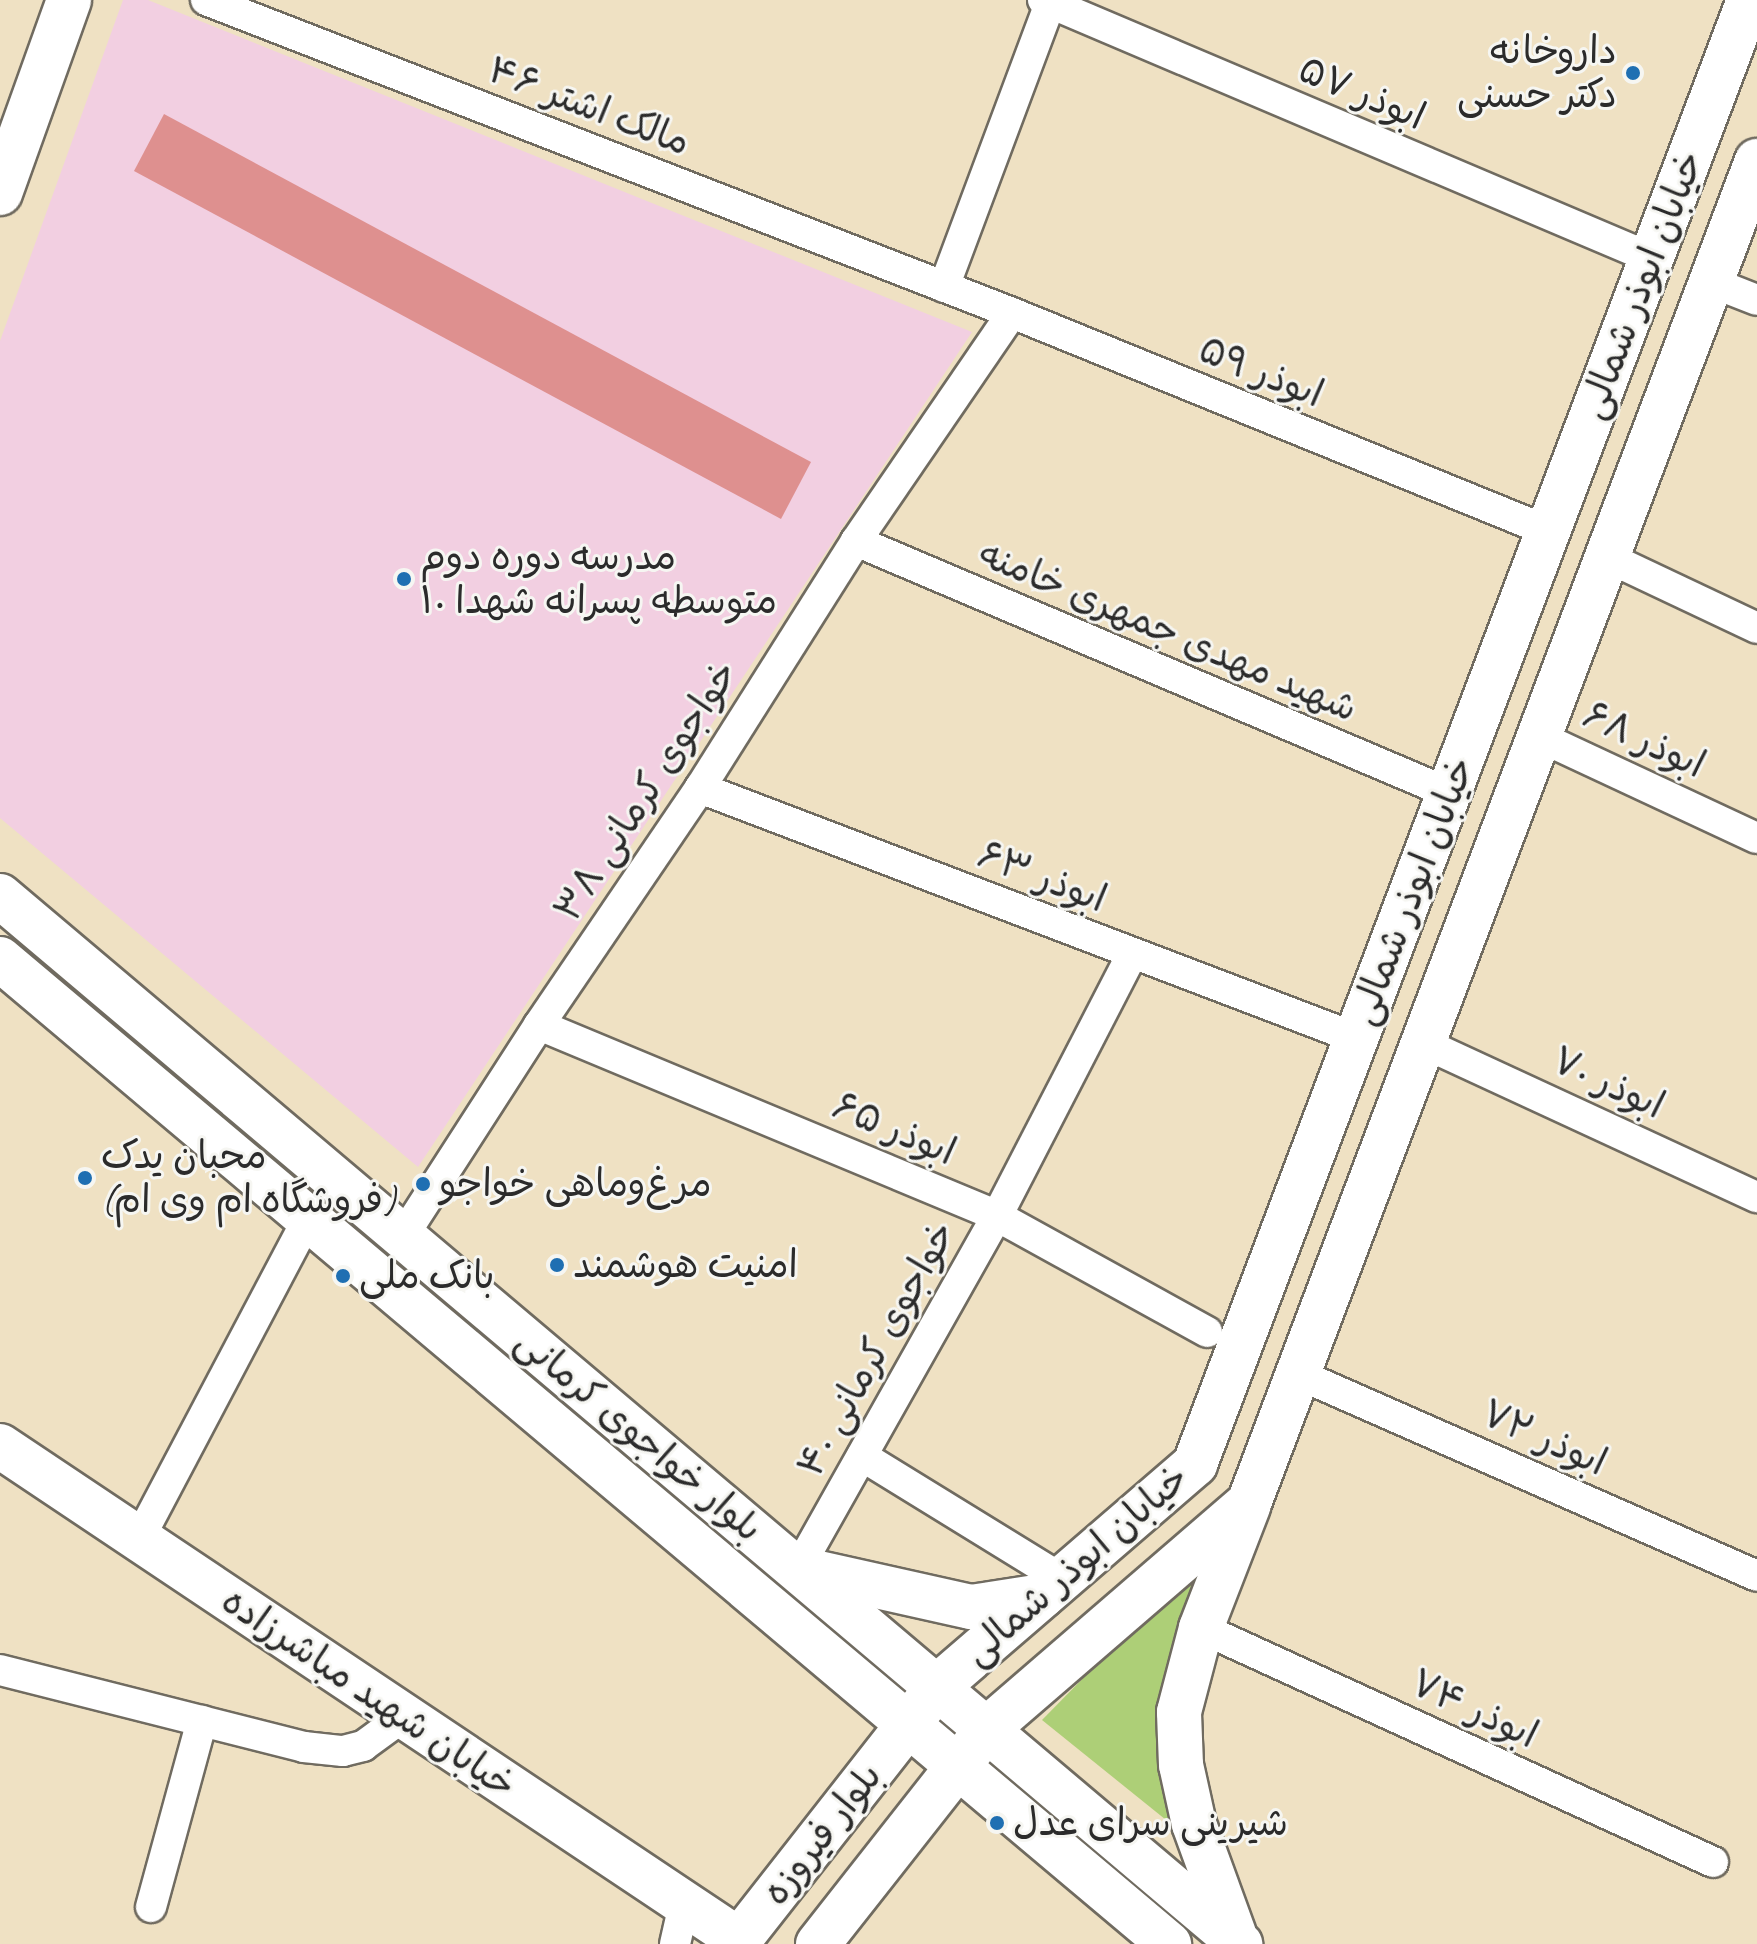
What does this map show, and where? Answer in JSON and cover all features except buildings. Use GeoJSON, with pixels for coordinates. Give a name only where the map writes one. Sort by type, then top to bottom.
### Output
{"type":"FeatureCollection","features":[{"type":"Feature","properties":{"kind":"main road"},"geometry":{"type":"LineString","coordinates":[[0,193],[69,0]]}},
{"type":"Feature","properties":{"kind":"main road","name":"خیابان ابوذر شمالی"},"geometry":{"type":"LineString","coordinates":[[908,1724],[938,1686],[1045,1583],[1195,1464],[1749,0]]}},
{"type":"Feature","properties":{"kind":"main road","name":"خیابان ابوذر شمالی"},"geometry":{"type":"LineString","coordinates":[[957,1766],[988,1728],[1249,1503],[1757,161]]}},
{"type":"Feature","properties":{"kind":"main road","name":"بلوار خواجوی کرمانی"},"geometry":{"type":"LineString","coordinates":[[0,896],[1237,1940]]}},
{"type":"Feature","properties":{"kind":"main road","name":"بلوار خواجوی کرمانی"},"geometry":{"type":"LineString","coordinates":[[0,959],[1169,1944]]}},
{"type":"Feature","properties":{"kind":"main road"},"geometry":{"type":"LineString","coordinates":[[1296,1198],[1355,1225]]}},
{"type":"Feature","properties":{"kind":"main road","name":"خیابان شهید مباشرزاده"},"geometry":{"type":"LineString","coordinates":[[0,1446],[404,1716],[679,1924],[738,1942]]}},
{"type":"Feature","properties":{"kind":"main road"},"geometry":{"type":"LineString","coordinates":[[1237,1940],[1194,1824],[1181,1765],[1179,1712],[1201,1628],[1249,1503]]}},
{"type":"Feature","properties":{"kind":"main road"},"geometry":{"type":"LineString","coordinates":[[798,1569],[971,1607],[1045,1583]]}},
{"type":"Feature","properties":{"kind":"main road","name":"بلوار فیروزه"},"geometry":{"type":"LineString","coordinates":[[738,1942],[908,1724]]}},
{"type":"Feature","properties":{"kind":"main road","name":"بلوار فیروزه"},"geometry":{"type":"LineString","coordinates":[[818,1944],[957,1766]]}},
{"type":"Feature","properties":{"kind":"street","name":"مالک اشتر ۴۶"},"geometry":{"type":"LineString","coordinates":[[206,0],[944,287]]}},
{"type":"Feature","properties":{"kind":"street"},"geometry":{"type":"LineString","coordinates":[[944,287],[1046,2]]}},
{"type":"Feature","properties":{"kind":"street","name":"ابوذر ۵۷"},"geometry":{"type":"LineString","coordinates":[[1046,2],[1651,258]]}},
{"type":"Feature","properties":{"kind":"street"},"geometry":{"type":"LineString","coordinates":[[1711,282],[1757,300]]}},
{"type":"Feature","properties":{"kind":"street","name":"ابوذر ۵۹"},"geometry":{"type":"LineString","coordinates":[[944,287],[1548,531]]}},
{"type":"Feature","properties":{"kind":"street","name":"خواجوی کرمانی ۳۸"},"geometry":{"type":"LineString","coordinates":[[403,1236],[539,1025],[700,788],[856,541],[1012,313]]}},
{"type":"Feature","properties":{"kind":"street","name":"شهید مهدی جمهری خامنه"},"geometry":{"type":"LineString","coordinates":[[856,541],[1449,793]]}},
{"type":"Feature","properties":{"kind":"street"},"geometry":{"type":"LineString","coordinates":[[1607,557],[1757,628]]}},
{"type":"Feature","properties":{"kind":"street","name":"ابوذر ۶۸"},"geometry":{"type":"LineString","coordinates":[[1540,737],[1757,838]]}},
{"type":"Feature","properties":{"kind":"street","name":"ابوذر ۶۳"},"geometry":{"type":"LineString","coordinates":[[700,788],[1356,1038]]}},
{"type":"Feature","properties":{"kind":"street","name":"خواجوی کرمانی ۴۰"},"geometry":{"type":"LineString","coordinates":[[798,1569],[997,1216],[1132,955]]}},
{"type":"Feature","properties":{"kind":"street","name":"ابوذر ۶۵"},"geometry":{"type":"LineString","coordinates":[[539,1025],[997,1216],[1207,1332]]}},
{"type":"Feature","properties":{"kind":"street","name":"ابوذر ۷۰"},"geometry":{"type":"LineString","coordinates":[[1423,1043],[1757,1197]]}},
{"type":"Feature","properties":{"kind":"street"},"geometry":{"type":"LineString","coordinates":[[139,1539],[308,1218]]}},
{"type":"Feature","properties":{"kind":"street","name":"ابوذر ۷۲"},"geometry":{"type":"LineString","coordinates":[[1298,1374],[1757,1576]]}},
{"type":"Feature","properties":{"kind":"street"},"geometry":{"type":"LineString","coordinates":[[862,1456],[1045,1583]]}},
{"type":"Feature","properties":{"kind":"street","name":"ابوذر ۷۴"},"geometry":{"type":"LineString","coordinates":[[1201,1628],[1713,1862]]}},
{"type":"Feature","properties":{"kind":"street"},"geometry":{"type":"LineString","coordinates":[[0,1670],[304,1747],[343,1751],[363,1746],[404,1716]]}},
{"type":"Feature","properties":{"kind":"street"},"geometry":{"type":"LineString","coordinates":[[151,1907],[202,1721]]}},
{"type":"Feature","properties":{"kind":"shaded area","name":"مدرسه دوره دوم متوسطه پسرانه شهدا ۱۰"},"geometry":{"type":"Polygon","coordinates":[[[123,0],[148,0],[972,332],[418,1167],[0,818],[0,341],[123,0]]]}},
{"type":"Feature","properties":{"kind":"green space"},"geometry":{"type":"Polygon","coordinates":[[[1215,1544],[1181,1832],[1042,1720],[1215,1544]]]}},
{"type":"Feature","properties":{"kind":"place","name":"داروخانه دکتر حسنی"},"geometry":{"type":"Point","coordinates":[1633,73]}},
{"type":"Feature","properties":{"kind":"place","name":"مدرسه دوره دوم متوسطه پسرانه شهدا ۱۰"},"geometry":{"type":"Point","coordinates":[404,579]}},
{"type":"Feature","properties":{"kind":"place","name":"محبان یدک (فروشگاه ام وی ام)"},"geometry":{"type":"Point","coordinates":[85,1178]}},
{"type":"Feature","properties":{"kind":"place","name":"مرغ‌وماهی‌ خواجو"},"geometry":{"type":"Point","coordinates":[423,1184]}},
{"type":"Feature","properties":{"kind":"place","name":"امنیت هوشمند"},"geometry":{"type":"Point","coordinates":[557,1265]}},
{"type":"Feature","properties":{"kind":"place","name":"بانک ملی"},"geometry":{"type":"Point","coordinates":[343,1276]}},
{"type":"Feature","properties":{"kind":"place","name":"شیرینی سرای عدل"},"geometry":{"type":"Point","coordinates":[997,1823]}}]}
